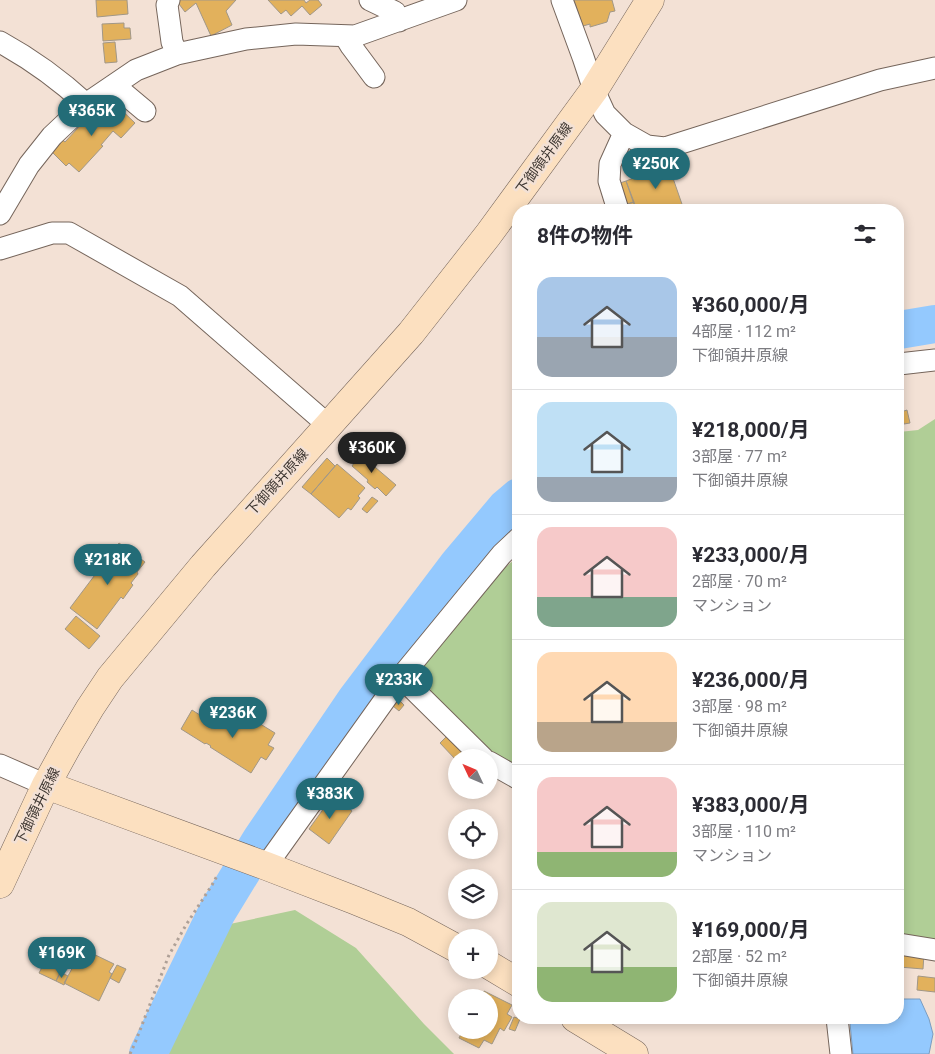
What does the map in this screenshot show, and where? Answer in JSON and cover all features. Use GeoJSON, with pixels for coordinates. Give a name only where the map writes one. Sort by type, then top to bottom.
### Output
{"type":"FeatureCollection","features":[{"type":"Feature","properties":{"kind":"main road","name":"下御領井原線"},"geometry":{"type":"LineString","coordinates":[[0,884],[46,785],[85,715],[110,678],[204,566],[411,333],[488,235],[594,90],[650,0]]}},
{"type":"Feature","properties":{"kind":"main road"},"geometry":{"type":"LineString","coordinates":[[46,785],[260,864],[408,922],[448,944]]}},
{"type":"Feature","properties":{"kind":"main road"},"geometry":{"type":"LineString","coordinates":[[498,970],[512,979]]}},
{"type":"Feature","properties":{"kind":"main road"},"geometry":{"type":"LineString","coordinates":[[585,1024],[634,1054]]}},
{"type":"Feature","properties":{"kind":"street"},"geometry":{"type":"LineString","coordinates":[[169,0],[167,4],[172,42],[177,54]]}},
{"type":"Feature","properties":{"kind":"street"},"geometry":{"type":"LineString","coordinates":[[370,0],[395,12],[399,21]]}},
{"type":"Feature","properties":{"kind":"street"},"geometry":{"type":"LineString","coordinates":[[0,214],[29,165],[52,136],[86,104],[136,70],[177,54],[246,39],[296,34],[355,36],[456,0]]}},
{"type":"Feature","properties":{"kind":"street"},"geometry":{"type":"LineString","coordinates":[[562,0],[594,90],[605,114],[624,134],[646,146],[665,148],[880,80],[935,68]]}},
{"type":"Feature","properties":{"kind":"street"},"geometry":{"type":"LineString","coordinates":[[345,36],[374,77]]}},
{"type":"Feature","properties":{"kind":"street"},"geometry":{"type":"LineString","coordinates":[[0,42],[66,86],[86,104]]}},
{"type":"Feature","properties":{"kind":"street"},"geometry":{"type":"LineString","coordinates":[[114,85],[145,112]]}},
{"type":"Feature","properties":{"kind":"street"},"geometry":{"type":"LineString","coordinates":[[616,204],[609,181],[610,164],[624,134]]}},
{"type":"Feature","properties":{"kind":"street"},"geometry":{"type":"LineString","coordinates":[[0,249],[52,233],[68,234],[180,296],[328,425]]}},
{"type":"Feature","properties":{"kind":"street"},"geometry":{"type":"LineString","coordinates":[[904,363],[935,360]]}},
{"type":"Feature","properties":{"kind":"street"},"geometry":{"type":"LineString","coordinates":[[260,864],[401,677],[502,554],[512,545]]}},
{"type":"Feature","properties":{"kind":"street"},"geometry":{"type":"LineString","coordinates":[[401,677],[474,749]]}},
{"type":"Feature","properties":{"kind":"street"},"geometry":{"type":"LineString","coordinates":[[0,765],[46,785]]}},
{"type":"Feature","properties":{"kind":"street"},"geometry":{"type":"LineString","coordinates":[[498,767],[512,775]]}},
{"type":"Feature","properties":{"kind":"street"},"geometry":{"type":"LineString","coordinates":[[904,945],[935,950]]}},
{"type":"Feature","properties":{"kind":"street"},"geometry":{"type":"LineString","coordinates":[[838,1024],[841,1054]]}},
{"type":"Feature","properties":{"kind":"path"},"geometry":{"type":"LineString","coordinates":[[130,1054],[169,955],[186,924],[212,885],[223,864],[226,852]]}},
{"type":"Feature","properties":{"kind":"green space"},"geometry":{"type":"Polygon","coordinates":[[[935,419],[935,944],[904,938],[904,431],[918,430],[935,419]]]}},
{"type":"Feature","properties":{"kind":"green space"},"geometry":{"type":"Polygon","coordinates":[[[512,562],[512,768],[498,759],[498,749],[487,749],[437,702],[420,669],[485,584],[512,562]]]}},
{"type":"Feature","properties":{"kind":"green space"},"geometry":{"type":"Polygon","coordinates":[[[295,910],[356,948],[424,1024],[454,1054],[153,1054],[209,940],[230,924],[295,910]]]}},
{"type":"Feature","properties":{"kind":"water"},"geometry":{"type":"Polygon","coordinates":[[[904,999],[920,999],[933,1034],[929,1054],[853,1054],[850,1024],[904,1024],[904,999]]]}},
{"type":"Feature","properties":{"kind":"building"},"geometry":{"type":"Polygon","coordinates":[[[96,0],[127,0],[128,14],[97,17],[96,0]]]}},
{"type":"Feature","properties":{"kind":"building"},"geometry":{"type":"Polygon","coordinates":[[[176,0],[236,0],[226,11],[232,25],[211,36],[196,3],[185,12],[176,0]]]}},
{"type":"Feature","properties":{"kind":"building"},"geometry":{"type":"Polygon","coordinates":[[[268,0],[304,0],[306,3],[310,0],[318,0],[322,5],[310,15],[302,6],[291,16],[286,10],[281,14],[268,0]]]}},
{"type":"Feature","properties":{"kind":"building"},"geometry":{"type":"Polygon","coordinates":[[[574,0],[612,0],[615,11],[610,12],[607,22],[590,27],[590,24],[583,26],[574,0]]]}},
{"type":"Feature","properties":{"kind":"building"},"geometry":{"type":"Polygon","coordinates":[[[124,23],[124,28],[130,28],[131,39],[103,41],[102,24],[124,23]]]}},
{"type":"Feature","properties":{"kind":"building"},"geometry":{"type":"Polygon","coordinates":[[[115,42],[117,62],[105,63],[103,43],[115,42]]]}},
{"type":"Feature","properties":{"kind":"building"},"geometry":{"type":"Polygon","coordinates":[[[112,101],[135,123],[121,138],[113,131],[101,145],[103,146],[79,172],[69,163],[66,166],[49,149],[60,138],[65,142],[89,116],[94,121],[112,101]]]}},
{"type":"Feature","properties":{"kind":"building"},"geometry":{"type":"Polygon","coordinates":[[[666,158],[682,204],[634,204],[626,181],[657,169],[655,162],[666,158]]]}},
{"type":"Feature","properties":{"kind":"building"},"geometry":{"type":"Polygon","coordinates":[[[626,181],[634,202],[624,204],[617,184],[626,181]]]}},
{"type":"Feature","properties":{"kind":"building"},"geometry":{"type":"Polygon","coordinates":[[[907,410],[910,423],[904,424],[904,411],[907,410]]]}},
{"type":"Feature","properties":{"kind":"building"},"geometry":{"type":"Polygon","coordinates":[[[355,450],[396,485],[386,496],[377,487],[375,489],[367,482],[368,480],[352,466],[354,463],[348,458],[355,450]]]}},
{"type":"Feature","properties":{"kind":"building"},"geometry":{"type":"Polygon","coordinates":[[[327,458],[335,466],[311,494],[302,487],[327,458]]]}},
{"type":"Feature","properties":{"kind":"building"},"geometry":{"type":"Polygon","coordinates":[[[337,464],[365,488],[358,496],[360,498],[351,510],[348,508],[339,518],[311,494],[337,464]]]}},
{"type":"Feature","properties":{"kind":"building"},"geometry":{"type":"Polygon","coordinates":[[[372,497],[378,501],[367,513],[362,509],[372,497]]]}},
{"type":"Feature","properties":{"kind":"building"},"geometry":{"type":"Polygon","coordinates":[[[119,543],[145,562],[137,572],[138,574],[131,583],[133,585],[123,599],[121,597],[97,629],[70,608],[119,543]]]}},
{"type":"Feature","properties":{"kind":"building"},"geometry":{"type":"Polygon","coordinates":[[[76,616],[100,636],[89,649],[65,629],[76,616]]]}},
{"type":"Feature","properties":{"kind":"building"},"geometry":{"type":"Polygon","coordinates":[[[399,700],[404,705],[399,711],[393,706],[399,700]]]}},
{"type":"Feature","properties":{"kind":"building"},"geometry":{"type":"Polygon","coordinates":[[[192,710],[214,724],[216,722],[222,727],[223,724],[229,728],[239,711],[275,733],[268,745],[274,748],[266,760],[261,757],[251,773],[211,746],[181,729],[192,710]]]}},
{"type":"Feature","properties":{"kind":"building"},"geometry":{"type":"Polygon","coordinates":[[[448,735],[461,749],[448,749],[448,752],[440,743],[448,735]]]}},
{"type":"Feature","properties":{"kind":"building"},"geometry":{"type":"Polygon","coordinates":[[[332,797],[352,811],[329,844],[309,829],[332,797]]]}},
{"type":"Feature","properties":{"kind":"building"},"geometry":{"type":"Polygon","coordinates":[[[83,949],[114,964],[109,972],[112,974],[99,1001],[64,983],[83,949]]]}},
{"type":"Feature","properties":{"kind":"building"},"geometry":{"type":"Polygon","coordinates":[[[904,952],[924,954],[923,969],[904,967],[904,952]]]}},
{"type":"Feature","properties":{"kind":"building"},"geometry":{"type":"Polygon","coordinates":[[[48,956],[65,964],[56,981],[39,973],[48,956]]]}},
{"type":"Feature","properties":{"kind":"building"},"geometry":{"type":"Polygon","coordinates":[[[117,965],[126,969],[119,983],[110,978],[117,965]]]}},
{"type":"Feature","properties":{"kind":"building"},"geometry":{"type":"Polygon","coordinates":[[[60,972],[68,976],[64,985],[56,981],[60,972]]]}},
{"type":"Feature","properties":{"kind":"building"},"geometry":{"type":"Polygon","coordinates":[[[918,976],[935,978],[935,992],[917,990],[918,976]]]}},
{"type":"Feature","properties":{"kind":"building"},"geometry":{"type":"Polygon","coordinates":[[[498,998],[512,1005],[507,1014],[512,1017],[504,1031],[500,1028],[498,1032],[498,998]]]}},
{"type":"Feature","properties":{"kind":"building"},"geometry":{"type":"Polygon","coordinates":[[[512,1022],[512,1024],[518,1024],[515,1031],[509,1029],[512,1022]]]}},
{"type":"Feature","properties":{"kind":"building"},"geometry":{"type":"Polygon","coordinates":[[[461,1039],[494,1039],[492,1044],[484,1040],[479,1048],[461,1039]]]}},
{"type":"Feature","properties":{"kind":"waterway"},"geometry":{"type":"LineString","coordinates":[[904,329],[935,324]]}},
{"type":"Feature","properties":{"kind":"waterway"},"geometry":{"type":"LineString","coordinates":[[148,1054],[217,912],[261,840],[356,700],[458,565],[512,503]]}}]}
